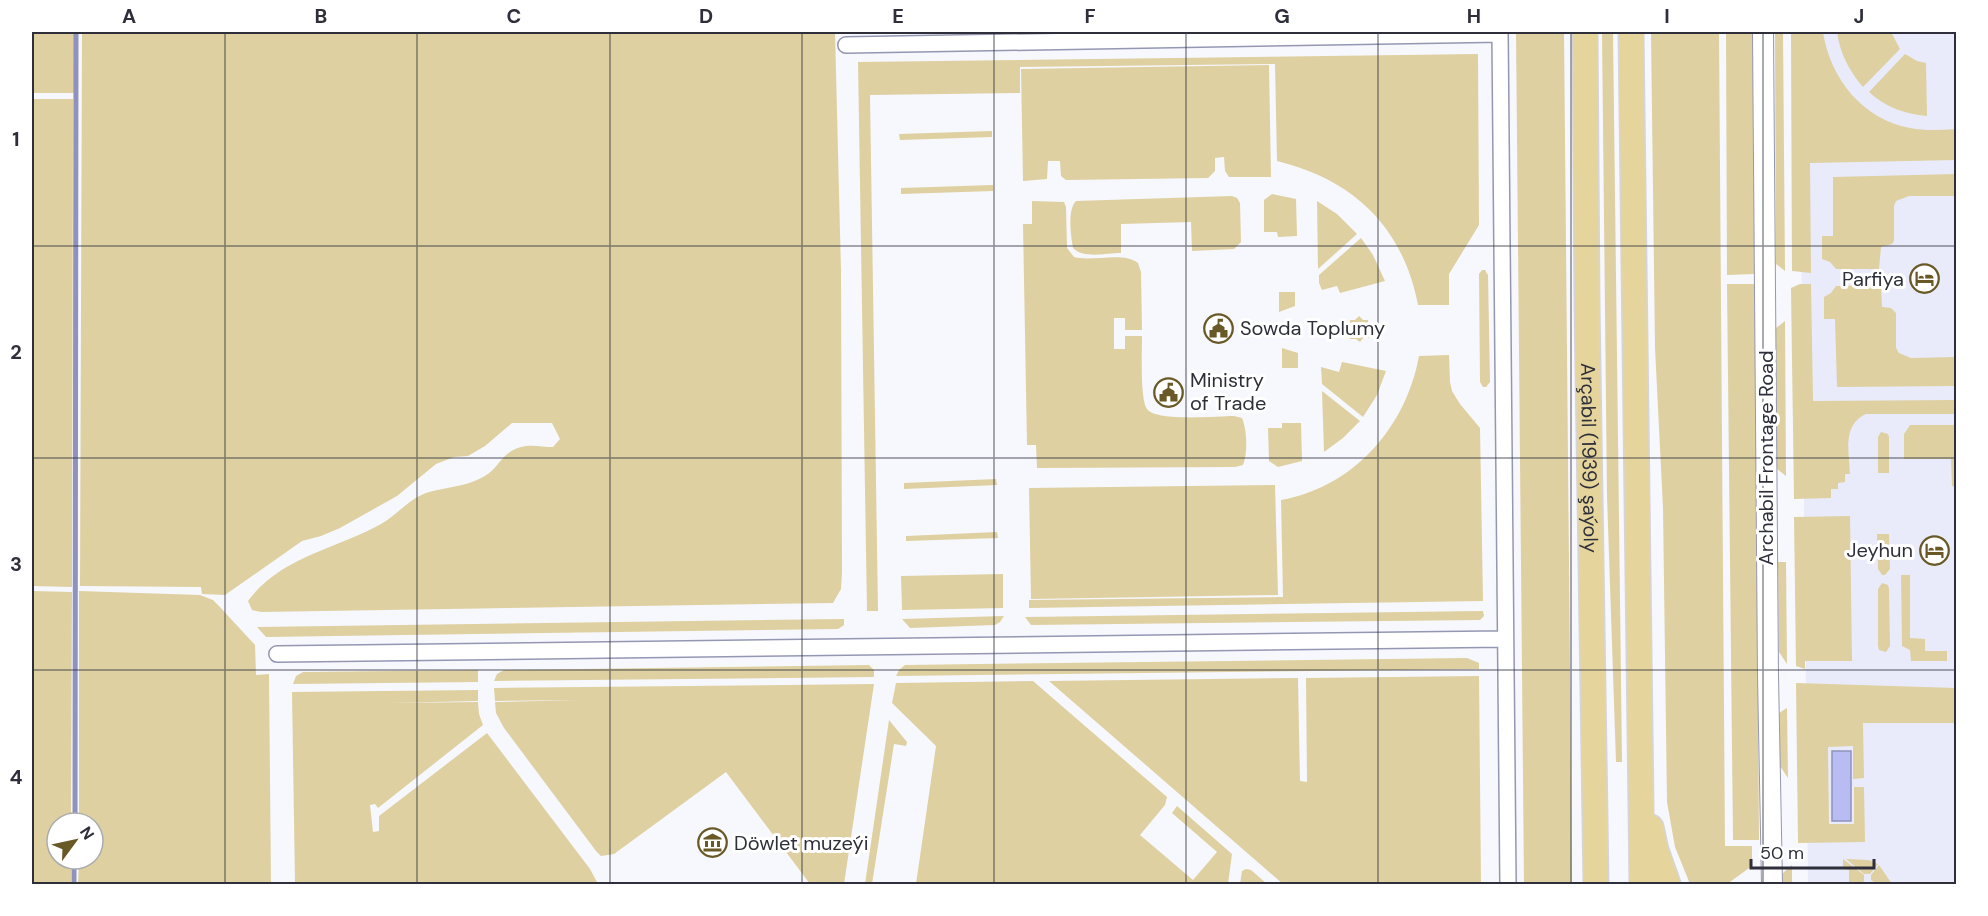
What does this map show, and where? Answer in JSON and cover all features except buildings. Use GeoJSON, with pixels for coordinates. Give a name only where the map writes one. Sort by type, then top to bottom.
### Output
{"type":"FeatureCollection","features":[{"type":"Feature","properties":{"kind":"main road","name":"Arçabil (1939) şaýoly"},"geometry":{"type":"LineString","coordinates":[[1585,32],[1596,885]]}},
{"type":"Feature","properties":{"kind":"main road"},"geometry":{"type":"LineString","coordinates":[[1631,32],[1642,885]]}},
{"type":"Feature","properties":{"kind":"main road"},"geometry":{"type":"LineString","coordinates":[[1641,771],[1656,850],[1668,885]]}},
{"type":"Feature","properties":{"kind":"street","name":"Archabil Frontage Road"},"geometry":{"type":"LineString","coordinates":[[1763,32],[1772,885]]}},
{"type":"Feature","properties":{"kind":"street"},"geometry":{"type":"LineString","coordinates":[[846,45],[1500,33],[1508,885]]}},
{"type":"Feature","properties":{"kind":"street"},"geometry":{"type":"LineString","coordinates":[[277,654],[1505,639]]}},
{"type":"Feature","properties":{"kind":"shaded area"},"geometry":{"type":"Polygon","coordinates":[[[32,32],[74,32],[74,93],[32,93],[32,32]]]}},
{"type":"Feature","properties":{"kind":"shaded area"},"geometry":{"type":"Polygon","coordinates":[[[82,32],[835,32],[841,271],[842,572],[841,589],[833,603],[261,612],[252,610],[248,601],[261,586],[292,564],[381,524],[426,493],[469,483],[483,477],[514,450],[529,446],[553,447],[560,439],[552,423],[512,423],[485,446],[468,456],[454,457],[436,464],[397,496],[340,528],[302,541],[225,595],[202,594],[201,587],[80,586],[82,32]]]}},
{"type":"Feature","properties":{"kind":"shaded area"},"geometry":{"type":"Polygon","coordinates":[[[1516,32],[1564,32],[1572,884],[1524,884],[1516,32]]]}},
{"type":"Feature","properties":{"kind":"shaded area"},"geometry":{"type":"Polygon","coordinates":[[[1602,32],[1613,32],[1622,762],[1616,762],[1607,496],[1602,32]]]}},
{"type":"Feature","properties":{"kind":"shaded area"},"geometry":{"type":"Polygon","coordinates":[[[1651,32],[1719,32],[1725,846],[1752,846],[1752,866],[1727,884],[1690,884],[1675,847],[1667,802],[1663,508],[1655,348],[1651,32]]]}},
{"type":"Feature","properties":{"kind":"shaded area"},"geometry":{"type":"Polygon","coordinates":[[[1726,32],[1754,32],[1755,274],[1727,275],[1726,32]]]}},
{"type":"Feature","properties":{"kind":"shaded area"},"geometry":{"type":"Polygon","coordinates":[[[1775,32],[1783,32],[1785,271],[1776,264],[1775,32]]]}},
{"type":"Feature","properties":{"kind":"shaded area"},"geometry":{"type":"Polygon","coordinates":[[[1791,32],[1823,32],[1833,65],[1841,80],[1863,106],[1877,116],[1910,128],[1956,129],[1956,160],[1810,163],[1811,273],[1792,271],[1791,32]]]}},
{"type":"Feature","properties":{"kind":"shaded area"},"geometry":{"type":"Polygon","coordinates":[[[1799,32],[1956,32],[1956,884],[1808,884],[1799,32]]]}},
{"type":"Feature","properties":{"kind":"shaded area"},"geometry":{"type":"Polygon","coordinates":[[[1837,32],[1891,32],[1900,49],[1863,87],[1853,75],[1846,61],[1837,32]]]}},
{"type":"Feature","properties":{"kind":"shaded area"},"geometry":{"type":"Polygon","coordinates":[[[1478,54],[1479,225],[1449,274],[1449,305],[1418,305],[1411,277],[1387,230],[1371,211],[1351,194],[1305,169],[1277,161],[1275,64],[1020,67],[1020,93],[870,95],[878,611],[867,611],[858,62],[1478,54]]]}},
{"type":"Feature","properties":{"kind":"shaded area"},"geometry":{"type":"Polygon","coordinates":[[[1905,54],[1926,63],[1927,116],[1896,109],[1869,92],[1905,54]]]}},
{"type":"Feature","properties":{"kind":"shaded area"},"geometry":{"type":"Polygon","coordinates":[[[1269,65],[1271,177],[1229,177],[1225,171],[1224,157],[1215,158],[1215,171],[1208,178],[1066,180],[1061,176],[1060,161],[1048,161],[1047,179],[1023,181],[1021,69],[1269,65]]]}},
{"type":"Feature","properties":{"kind":"shaded area"},"geometry":{"type":"Polygon","coordinates":[[[32,99],[73,99],[72,587],[32,586],[32,99]]]}},
{"type":"Feature","properties":{"kind":"shaded area"},"geometry":{"type":"Polygon","coordinates":[[[992,131],[992,137],[900,140],[899,134],[992,131]]]}},
{"type":"Feature","properties":{"kind":"shaded area"},"geometry":{"type":"Polygon","coordinates":[[[1956,174],[1956,196],[1909,196],[1896,201],[1894,241],[1892,244],[1881,247],[1879,269],[1836,269],[1830,262],[1822,259],[1822,236],[1833,236],[1833,177],[1956,174]]]}},
{"type":"Feature","properties":{"kind":"shaded area"},"geometry":{"type":"Polygon","coordinates":[[[993,185],[993,191],[901,194],[901,188],[993,185]]]}},
{"type":"Feature","properties":{"kind":"shaded area"},"geometry":{"type":"Polygon","coordinates":[[[1272,194],[1296,199],[1297,236],[1278,237],[1277,232],[1264,232],[1264,200],[1272,194]]]}},
{"type":"Feature","properties":{"kind":"shaded area"},"geometry":{"type":"Polygon","coordinates":[[[1232,196],[1240,203],[1241,242],[1234,249],[1192,251],[1191,222],[1121,224],[1121,253],[1096,255],[1083,253],[1073,248],[1071,210],[1076,201],[1232,196]]]}},
{"type":"Feature","properties":{"kind":"shaded area"},"geometry":{"type":"Polygon","coordinates":[[[1032,201],[1064,202],[1067,248],[1074,257],[1116,257],[1138,263],[1141,272],[1142,330],[1125,330],[1125,318],[1114,318],[1114,349],[1125,349],[1125,336],[1142,336],[1143,395],[1147,409],[1153,413],[1174,417],[1234,416],[1242,418],[1246,442],[1243,465],[1235,467],[1037,468],[1036,445],[1027,445],[1023,224],[1032,224],[1032,201]]]}},
{"type":"Feature","properties":{"kind":"shaded area"},"geometry":{"type":"Polygon","coordinates":[[[1317,201],[1337,214],[1357,234],[1318,269],[1317,201]]]}},
{"type":"Feature","properties":{"kind":"shaded area"},"geometry":{"type":"Polygon","coordinates":[[[1361,238],[1373,255],[1385,281],[1340,293],[1337,286],[1322,290],[1319,275],[1361,238]]]}},
{"type":"Feature","properties":{"kind":"shaded area"},"geometry":{"type":"Polygon","coordinates":[[[1485,270],[1488,275],[1490,382],[1486,387],[1483,387],[1480,382],[1479,274],[1485,270]]]}},
{"type":"Feature","properties":{"kind":"shaded area"},"geometry":{"type":"Polygon","coordinates":[[[1727,284],[1755,284],[1759,840],[1733,840],[1727,284]]]}},
{"type":"Feature","properties":{"kind":"shaded area"},"geometry":{"type":"Polygon","coordinates":[[[1800,284],[1811,284],[1813,401],[1956,400],[1956,414],[1866,414],[1858,419],[1850,432],[1848,448],[1850,474],[1845,474],[1845,482],[1838,483],[1838,489],[1831,489],[1831,498],[1794,499],[1791,288],[1800,284]]]}},
{"type":"Feature","properties":{"kind":"shaded area"},"geometry":{"type":"Polygon","coordinates":[[[1881,285],[1882,307],[1891,308],[1896,313],[1896,348],[1899,353],[1911,358],[1956,357],[1956,386],[1837,387],[1835,319],[1824,319],[1824,297],[1836,286],[1881,285]]]}},
{"type":"Feature","properties":{"kind":"shaded area"},"geometry":{"type":"Polygon","coordinates":[[[1279,292],[1295,292],[1295,306],[1279,312],[1279,292]]]}},
{"type":"Feature","properties":{"kind":"shaded area"},"geometry":{"type":"Polygon","coordinates":[[[1359,316],[1363,320],[1368,320],[1368,325],[1372,329],[1369,338],[1363,338],[1360,342],[1350,339],[1350,333],[1346,330],[1350,326],[1350,320],[1355,320],[1359,316]]]}},
{"type":"Feature","properties":{"kind":"shaded area"},"geometry":{"type":"Polygon","coordinates":[[[1785,321],[1786,476],[1777,469],[1776,328],[1785,321]]]}},
{"type":"Feature","properties":{"kind":"shaded area"},"geometry":{"type":"Polygon","coordinates":[[[1282,348],[1298,353],[1298,368],[1282,368],[1282,348]]]}},
{"type":"Feature","properties":{"kind":"shaded area"},"geometry":{"type":"Polygon","coordinates":[[[1449,355],[1452,391],[1480,428],[1483,601],[1029,608],[1029,600],[1283,597],[1281,500],[1307,493],[1332,482],[1353,467],[1372,450],[1389,429],[1402,407],[1419,356],[1449,355]]]}},
{"type":"Feature","properties":{"kind":"shaded area"},"geometry":{"type":"Polygon","coordinates":[[[1342,362],[1386,371],[1377,395],[1363,417],[1322,384],[1321,367],[1339,372],[1342,362]]]}},
{"type":"Feature","properties":{"kind":"shaded area"},"geometry":{"type":"Polygon","coordinates":[[[1322,391],[1360,421],[1324,452],[1322,391]]]}},
{"type":"Feature","properties":{"kind":"shaded area"},"geometry":{"type":"Polygon","coordinates":[[[1282,423],[1301,423],[1302,461],[1278,467],[1269,461],[1268,428],[1282,428],[1282,423]]]}},
{"type":"Feature","properties":{"kind":"shaded area"},"geometry":{"type":"Polygon","coordinates":[[[1910,425],[1956,425],[1956,487],[1952,486],[1951,459],[1904,459],[1904,434],[1910,425]]]}},
{"type":"Feature","properties":{"kind":"shaded area"},"geometry":{"type":"Polygon","coordinates":[[[1881,432],[1888,434],[1889,437],[1889,473],[1878,473],[1878,437],[1881,432]]]}},
{"type":"Feature","properties":{"kind":"shaded area"},"geometry":{"type":"Polygon","coordinates":[[[996,479],[997,485],[904,489],[904,483],[996,479]]]}},
{"type":"Feature","properties":{"kind":"shaded area"},"geometry":{"type":"Polygon","coordinates":[[[1275,485],[1278,595],[1031,599],[1029,488],[1275,485]]]}},
{"type":"Feature","properties":{"kind":"shaded area"},"geometry":{"type":"Polygon","coordinates":[[[1850,516],[1852,661],[1805,661],[1805,669],[1796,666],[1794,517],[1850,516]]]}},
{"type":"Feature","properties":{"kind":"shaded area"},"geometry":{"type":"Polygon","coordinates":[[[997,532],[998,538],[906,541],[906,536],[997,532]]]}},
{"type":"Feature","properties":{"kind":"shaded area"},"geometry":{"type":"Polygon","coordinates":[[[1877,534],[1889,534],[1890,569],[1885,575],[1882,575],[1878,569],[1877,534]]]}},
{"type":"Feature","properties":{"kind":"shaded area"},"geometry":{"type":"Polygon","coordinates":[[[1778,562],[1786,562],[1787,664],[1779,652],[1778,562]]]}},
{"type":"Feature","properties":{"kind":"shaded area"},"geometry":{"type":"Polygon","coordinates":[[[1003,574],[1003,608],[902,610],[901,576],[1003,574]]]}},
{"type":"Feature","properties":{"kind":"shaded area"},"geometry":{"type":"Polygon","coordinates":[[[1901,575],[1910,575],[1910,638],[1925,639],[1925,651],[1947,651],[1947,661],[1911,661],[1910,650],[1902,646],[1901,575]]]}},
{"type":"Feature","properties":{"kind":"shaded area"},"geometry":{"type":"Polygon","coordinates":[[[1882,583],[1888,585],[1889,589],[1890,646],[1886,652],[1879,650],[1878,646],[1878,589],[1882,583]]]}},
{"type":"Feature","properties":{"kind":"shaded area"},"geometry":{"type":"Polygon","coordinates":[[[32,591],[72,592],[71,811],[45,811],[45,871],[71,871],[71,884],[32,884],[32,591]]]}},
{"type":"Feature","properties":{"kind":"shaded area"},"geometry":{"type":"Polygon","coordinates":[[[79,591],[200,595],[213,600],[255,645],[256,675],[269,674],[271,884],[78,884],[79,871],[105,871],[105,811],[79,811],[79,591]]]}},
{"type":"Feature","properties":{"kind":"shaded area"},"geometry":{"type":"Polygon","coordinates":[[[1483,611],[1484,616],[1480,620],[1031,625],[1025,617],[1483,611]]]}},
{"type":"Feature","properties":{"kind":"shaded area"},"geometry":{"type":"Polygon","coordinates":[[[1004,616],[995,625],[910,628],[902,619],[1004,616]]]}},
{"type":"Feature","properties":{"kind":"shaded area"},"geometry":{"type":"Polygon","coordinates":[[[844,619],[844,625],[838,629],[266,637],[257,627],[844,619]]]}},
{"type":"Feature","properties":{"kind":"shaded area"},"geometry":{"type":"Polygon","coordinates":[[[1467,658],[1479,663],[1479,669],[896,676],[905,665],[1467,658]]]}},
{"type":"Feature","properties":{"kind":"shaded area"},"geometry":{"type":"Polygon","coordinates":[[[869,665],[874,670],[874,677],[494,681],[497,674],[504,670],[869,665]]]}},
{"type":"Feature","properties":{"kind":"shaded area"},"geometry":{"type":"Polygon","coordinates":[[[478,670],[478,682],[293,684],[296,676],[303,672],[478,670]]]}},
{"type":"Feature","properties":{"kind":"shaded area"},"geometry":{"type":"Polygon","coordinates":[[[1479,676],[1481,884],[1283,884],[1049,681],[1298,678],[1300,781],[1307,782],[1306,678],[1479,676]]]}},
{"type":"Feature","properties":{"kind":"shaded area"},"geometry":{"type":"Polygon","coordinates":[[[1033,681],[1167,797],[1165,805],[1140,835],[1193,880],[1217,852],[1172,813],[1177,806],[1232,854],[1228,884],[916,884],[936,746],[892,703],[896,683],[1033,681]]]}},
{"type":"Feature","properties":{"kind":"shaded area"},"geometry":{"type":"Polygon","coordinates":[[[1796,683],[1956,688],[1956,723],[1863,723],[1864,778],[1853,779],[1853,746],[1828,747],[1829,824],[1854,824],[1854,787],[1864,787],[1865,842],[1798,843],[1796,683]]]}},
{"type":"Feature","properties":{"kind":"shaded area"},"geometry":{"type":"Polygon","coordinates":[[[874,684],[844,884],[810,884],[726,772],[614,854],[601,856],[504,728],[496,713],[495,702],[580,700],[495,701],[494,688],[874,684]]]}},
{"type":"Feature","properties":{"kind":"shaded area"},"geometry":{"type":"Polygon","coordinates":[[[478,690],[478,701],[389,703],[478,702],[483,725],[378,808],[375,804],[370,805],[373,832],[379,831],[379,816],[487,733],[590,869],[598,884],[295,884],[292,692],[478,690]]]}},
{"type":"Feature","properties":{"kind":"shaded area"},"geometry":{"type":"Polygon","coordinates":[[[1787,708],[1788,778],[1780,766],[1779,713],[1787,708]]]}},
{"type":"Feature","properties":{"kind":"shaded area"},"geometry":{"type":"Polygon","coordinates":[[[889,720],[907,742],[906,746],[894,744],[872,884],[865,884],[889,720]]]}},
{"type":"Feature","properties":{"kind":"shaded area"},"geometry":{"type":"Polygon","coordinates":[[[1843,859],[1864,875],[1864,881],[1861,884],[1849,884],[1849,870],[1843,869],[1843,859]]]}},
{"type":"Feature","properties":{"kind":"shaded area"},"geometry":{"type":"Polygon","coordinates":[[[1846,859],[1869,860],[1878,864],[1870,874],[1864,874],[1846,859]]]}},
{"type":"Feature","properties":{"kind":"shaded area"},"geometry":{"type":"Polygon","coordinates":[[[1792,865],[1792,884],[1781,884],[1783,873],[1792,865]]]}},
{"type":"Feature","properties":{"kind":"shaded area"},"geometry":{"type":"Polygon","coordinates":[[[1879,865],[1892,884],[1877,884],[1871,880],[1871,875],[1879,865]]]}},
{"type":"Feature","properties":{"kind":"shaded area"},"geometry":{"type":"Polygon","coordinates":[[[1251,870],[1267,884],[1240,884],[1242,871],[1251,870]]]}},
{"type":"Feature","properties":{"kind":"water"},"geometry":{"type":"Polygon","coordinates":[[[1832,751],[1851,751],[1851,821],[1832,821],[1832,751]]]}},
{"type":"Feature","properties":{"kind":"waterway"},"geometry":{"type":"LineString","coordinates":[[75,811],[76,32]]}},
{"type":"Feature","properties":{"kind":"waterway"},"geometry":{"type":"LineString","coordinates":[[74,871],[74,884]]}},
{"type":"Feature","properties":{"kind":"place","name":"Parfiya"},"geometry":{"type":"Point","coordinates":[1925,279]}},
{"type":"Feature","properties":{"kind":"place","name":"Sowda Toplumy"},"geometry":{"type":"Point","coordinates":[1219,328]}},
{"type":"Feature","properties":{"kind":"place","name":"Ministry of Trade"},"geometry":{"type":"Point","coordinates":[1169,392]}},
{"type":"Feature","properties":{"kind":"place","name":"Jeyhun"},"geometry":{"type":"Point","coordinates":[1934,550]}},
{"type":"Feature","properties":{"kind":"place","name":"Döwlet muzeýi"},"geometry":{"type":"Point","coordinates":[713,843]}}]}
